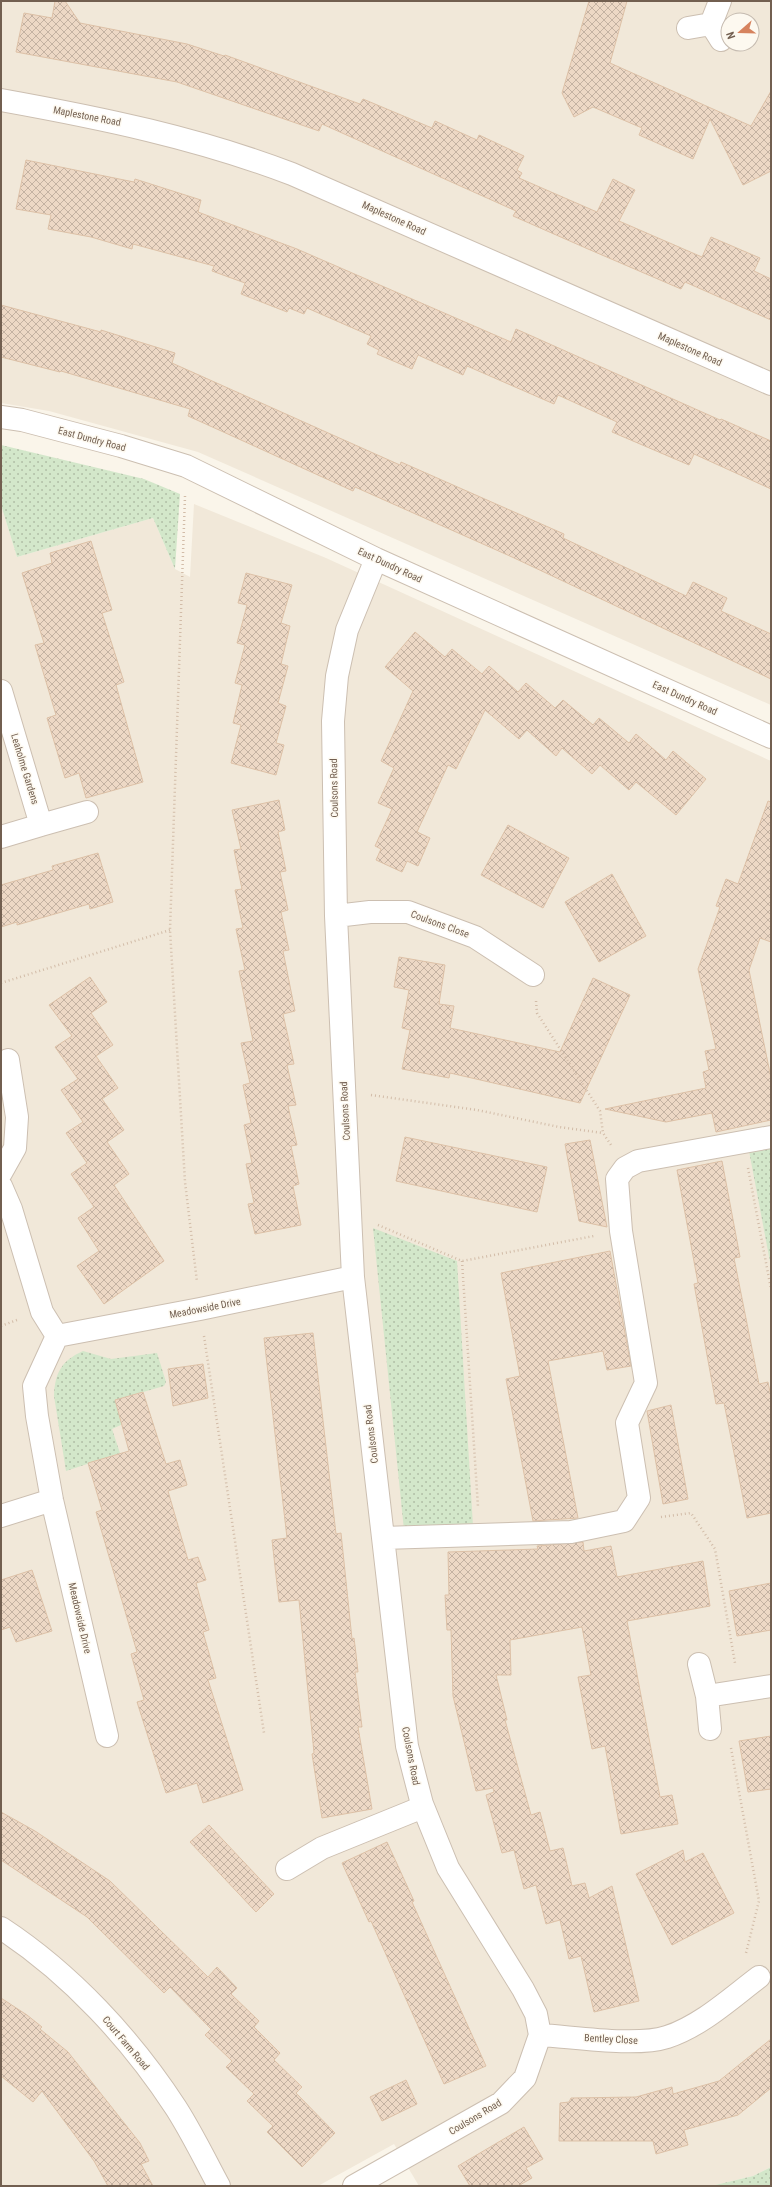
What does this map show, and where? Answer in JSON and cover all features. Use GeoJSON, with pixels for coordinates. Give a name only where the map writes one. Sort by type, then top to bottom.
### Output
{"type":"FeatureCollection","features":[{"type":"Feature","properties":{"kind":"street"},"geometry":{"type":"LineString","coordinates":[[688,28],[716,32],[720,1]]}},
{"type":"Feature","properties":{"kind":"street","name":"Maplestone Road"},"geometry":{"type":"LineString","coordinates":[[1,100],[115,121],[225,150],[262,163],[307,180],[771,384]]}},
{"type":"Feature","properties":{"kind":"street","name":"East Dundry Road"},"geometry":{"type":"LineString","coordinates":[[1,417],[22,420],[121,446],[186,466],[376,559],[771,736]]}},
{"type":"Feature","properties":{"kind":"street","name":"Coulsons Road"},"geometry":{"type":"LineString","coordinates":[[354,2186],[502,2103],[525,2078],[540,2035],[536,2014],[523,1989],[448,1868],[423,1807],[407,1746],[353,1277],[336,916],[333,721],[337,676],[347,630],[376,559]]}},
{"type":"Feature","properties":{"kind":"street","name":"Leaholme Gardens"},"geometry":{"type":"LineString","coordinates":[[1,691],[41,825]]}},
{"type":"Feature","properties":{"kind":"street"},"geometry":{"type":"LineString","coordinates":[[1,837],[87,812]]}},
{"type":"Feature","properties":{"kind":"street","name":"Coulsons Close"},"geometry":{"type":"LineString","coordinates":[[336,916],[370,912],[408,912],[475,937],[534,975]]}},
{"type":"Feature","properties":{"kind":"street"},"geometry":{"type":"LineString","coordinates":[[1,1173],[15,1148],[18,1117],[8,1060]]}},
{"type":"Feature","properties":{"kind":"street"},"geometry":{"type":"LineString","coordinates":[[383,1538],[570,1532],[624,1521],[639,1498],[626,1423],[646,1383],[621,1231],[617,1179],[625,1168],[638,1161],[771,1137]]}},
{"type":"Feature","properties":{"kind":"street"},"geometry":{"type":"LineString","coordinates":[[1,1186],[11,1209],[42,1312],[57,1336]]}},
{"type":"Feature","properties":{"kind":"street","name":"Meadowside Drive"},"geometry":{"type":"LineString","coordinates":[[107,1736],[52,1500],[37,1416],[34,1386],[57,1336],[200,1309],[353,1277]]}},
{"type":"Feature","properties":{"kind":"street"},"geometry":{"type":"LineString","coordinates":[[1,1516],[52,1500]]}},
{"type":"Feature","properties":{"kind":"street"},"geometry":{"type":"LineString","coordinates":[[699,1664],[707,1696],[710,1729]]}},
{"type":"Feature","properties":{"kind":"street"},"geometry":{"type":"LineString","coordinates":[[707,1696],[771,1686]]}},
{"type":"Feature","properties":{"kind":"street"},"geometry":{"type":"LineString","coordinates":[[287,1869],[322,1848],[423,1807]]}},
{"type":"Feature","properties":{"kind":"street","name":"Court Farm Road"},"geometry":{"type":"LineString","coordinates":[[1,1928],[28,1946],[92,2003],[144,2062],[177,2109],[219,2186]]}},
{"type":"Feature","properties":{"kind":"street","name":"Bentley Close"},"geometry":{"type":"LineString","coordinates":[[540,2035],[637,2041],[667,2037],[693,2025],[753,1982]]}},
{"type":"Feature","properties":{"kind":"path"},"geometry":{"type":"LineString","coordinates":[[186,466],[170,930],[185,1182],[200,1309],[264,1733]]}},
{"type":"Feature","properties":{"kind":"path"},"geometry":{"type":"LineString","coordinates":[[1,983],[170,930]]}},
{"type":"Feature","properties":{"kind":"path"},"geometry":{"type":"LineString","coordinates":[[534,975],[537,1013],[600,1111],[603,1133],[625,1168]]}},
{"type":"Feature","properties":{"kind":"path"},"geometry":{"type":"LineString","coordinates":[[344,1091],[477,1110],[559,1127],[603,1133]]}},
{"type":"Feature","properties":{"kind":"path"},"geometry":{"type":"LineString","coordinates":[[744,1142],[771,1289]]}},
{"type":"Feature","properties":{"kind":"path"},"geometry":{"type":"LineString","coordinates":[[350,1213],[462,1261],[621,1231]]}},
{"type":"Feature","properties":{"kind":"path"},"geometry":{"type":"LineString","coordinates":[[462,1261],[480,1535]]}},
{"type":"Feature","properties":{"kind":"path"},"geometry":{"type":"LineString","coordinates":[[624,1521],[691,1513],[714,1549],[740,1692]]}},
{"type":"Feature","properties":{"kind":"path"},"geometry":{"type":"LineString","coordinates":[[729,1740],[759,1900],[744,1962],[753,1982]]}},
{"type":"Feature","properties":{"kind":"shaded area"},"geometry":{"type":"Polygon","coordinates":[[[1,1],[771,1],[771,705],[198,452],[49,411],[1,403],[1,1]]]}},
{"type":"Feature","properties":{"kind":"shaded area"},"geometry":{"type":"Polygon","coordinates":[[[194,504],[326,558],[771,761],[771,2167],[753,2176],[711,2186],[419,2186],[394,2144],[318,2186],[1,2186],[1,505],[17,557],[153,518],[175,569],[190,577],[194,504]]]}},
{"type":"Feature","properties":{"kind":"green space"},"geometry":{"type":"Polygon","coordinates":[[[1,445],[144,479],[180,494],[175,569],[153,518],[17,557],[1,505],[1,445]]]}},
{"type":"Feature","properties":{"kind":"green space"},"geometry":{"type":"Polygon","coordinates":[[[771,1147],[771,1267],[749,1151],[771,1147]]]}},
{"type":"Feature","properties":{"kind":"green space"},"geometry":{"type":"Polygon","coordinates":[[[373,1228],[457,1261],[473,1526],[404,1530],[373,1228]]]}},
{"type":"Feature","properties":{"kind":"green space"},"geometry":{"type":"Polygon","coordinates":[[[83,1351],[111,1359],[157,1353],[166,1382],[164,1386],[115,1400],[123,1424],[112,1429],[120,1453],[66,1471],[54,1396],[55,1388],[58,1374],[64,1364],[69,1359],[83,1351]]]}},
{"type":"Feature","properties":{"kind":"green space"},"geometry":{"type":"Polygon","coordinates":[[[771,2167],[771,2186],[711,2186],[753,2176],[771,2167]]]}},
{"type":"Feature","properties":{"kind":"building"},"geometry":{"type":"Polygon","coordinates":[[[55,1],[65,1],[80,23],[187,44],[224,56],[225,55],[360,104],[363,99],[432,128],[435,121],[477,140],[479,135],[524,156],[517,170],[522,173],[519,178],[597,212],[613,179],[635,190],[619,221],[702,257],[711,237],[760,258],[754,271],[771,279],[771,320],[685,282],[681,289],[588,249],[513,216],[516,211],[322,124],[319,131],[177,82],[16,52],[24,13],[52,18],[55,1]]]}},
{"type":"Feature","properties":{"kind":"building"},"geometry":{"type":"Polygon","coordinates":[[[589,1],[627,1],[610,63],[751,126],[771,91],[771,171],[743,185],[710,119],[693,159],[639,135],[642,128],[593,107],[574,117],[562,93],[589,1]]]}},
{"type":"Feature","properties":{"kind":"building"},"geometry":{"type":"Polygon","coordinates":[[[26,160],[134,182],[135,179],[201,200],[198,212],[297,249],[511,342],[516,329],[720,420],[721,419],[771,441],[771,489],[694,454],[689,465],[612,432],[617,422],[558,395],[554,404],[467,366],[463,375],[418,355],[412,369],[377,354],[379,350],[367,344],[371,336],[307,308],[304,314],[289,308],[287,312],[241,294],[245,283],[212,271],[214,266],[133,244],[132,249],[91,237],[48,229],[51,215],[16,209],[26,160]]]}},
{"type":"Feature","properties":{"kind":"building"},"geometry":{"type":"Polygon","coordinates":[[[1,305],[101,332],[101,330],[175,353],[172,363],[400,465],[401,462],[564,534],[563,538],[686,596],[693,582],[727,598],[721,611],[771,634],[771,679],[512,557],[355,487],[353,491],[188,416],[190,409],[61,371],[60,372],[1,357],[1,305]]]}},
{"type":"Feature","properties":{"kind":"building"},"geometry":{"type":"Polygon","coordinates":[[[91,541],[112,610],[102,613],[124,682],[116,685],[143,782],[86,798],[79,773],[65,778],[47,718],[56,715],[35,645],[44,643],[22,573],[52,563],[50,553],[91,541]]]}},
{"type":"Feature","properties":{"kind":"building"},"geometry":{"type":"Polygon","coordinates":[[[246,573],[292,585],[281,623],[290,626],[281,664],[288,666],[278,703],[286,706],[276,743],[284,745],[276,775],[231,763],[241,725],[233,723],[242,685],[235,683],[245,645],[237,643],[247,605],[238,603],[246,573]]]}},
{"type":"Feature","properties":{"kind":"building"},"geometry":{"type":"Polygon","coordinates":[[[415,632],[445,657],[452,649],[482,674],[489,666],[518,692],[526,683],[555,708],[563,700],[593,725],[599,718],[629,743],[636,734],[666,760],[673,751],[706,779],[676,815],[636,782],[629,790],[600,765],[592,774],[562,748],[556,756],[527,730],[519,739],[485,710],[456,769],[448,765],[417,832],[430,838],[418,866],[407,861],[402,872],[376,860],[381,849],[375,846],[392,809],[378,803],[394,768],[381,761],[413,691],[385,667],[415,632]]]}},
{"type":"Feature","properties":{"kind":"building"},"geometry":{"type":"Polygon","coordinates":[[[279,800],[285,830],[278,832],[286,871],[280,872],[288,910],[281,912],[289,950],[283,951],[295,1011],[283,1014],[294,1064],[287,1065],[296,1105],[288,1106],[297,1145],[291,1146],[299,1184],[293,1186],[301,1225],[255,1234],[248,1204],[254,1203],[246,1164],[252,1163],[244,1125],[251,1123],[243,1085],[250,1083],[241,1043],[253,1041],[239,971],[245,970],[236,929],[243,928],[235,890],[242,889],[234,850],[241,849],[232,810],[279,800]]]}},
{"type":"Feature","properties":{"kind":"building"},"geometry":{"type":"Polygon","coordinates":[[[768,801],[771,802],[771,942],[760,938],[749,970],[771,1078],[771,1120],[716,1132],[712,1113],[666,1122],[605,1109],[706,1088],[703,1072],[709,1070],[705,1051],[716,1049],[698,969],[720,907],[716,906],[726,879],[738,884],[768,801]]]}},
{"type":"Feature","properties":{"kind":"building"},"geometry":{"type":"Polygon","coordinates":[[[508,825],[569,858],[543,908],[481,875],[508,825]]]}},
{"type":"Feature","properties":{"kind":"building"},"geometry":{"type":"Polygon","coordinates":[[[98,853],[113,902],[90,909],[89,904],[17,925],[17,922],[1,927],[1,885],[53,870],[52,866],[98,853]]]}},
{"type":"Feature","properties":{"kind":"building"},"geometry":{"type":"Polygon","coordinates":[[[612,874],[646,936],[599,962],[565,902],[612,874]]]}},
{"type":"Feature","properties":{"kind":"building"},"geometry":{"type":"Polygon","coordinates":[[[399,957],[445,965],[439,1004],[454,1006],[450,1028],[560,1052],[593,978],[630,995],[580,1103],[450,1073],[449,1078],[402,1069],[410,1030],[402,1028],[409,990],[394,987],[399,957]]]}},
{"type":"Feature","properties":{"kind":"building"},"geometry":{"type":"Polygon","coordinates":[[[90,977],[107,1002],[91,1013],[113,1045],[96,1056],[118,1088],[102,1099],[124,1130],[107,1142],[129,1174],[114,1185],[164,1261],[104,1304],[77,1266],[99,1251],[78,1218],[94,1207],[71,1174],[87,1163],[66,1133],[83,1122],[61,1090],[78,1079],[55,1047],[72,1036],[49,1005],[90,977]]]}},
{"type":"Feature","properties":{"kind":"building"},"geometry":{"type":"Polygon","coordinates":[[[405,1137],[547,1167],[537,1212],[396,1181],[405,1137]]]}},
{"type":"Feature","properties":{"kind":"building"},"geometry":{"type":"Polygon","coordinates":[[[590,1140],[607,1227],[579,1221],[565,1144],[590,1140]]]}},
{"type":"Feature","properties":{"kind":"building"},"geometry":{"type":"Polygon","coordinates":[[[722,1161],[740,1257],[734,1258],[759,1384],[768,1382],[771,1397],[771,1513],[747,1518],[724,1403],[716,1404],[694,1284],[698,1283],[677,1170],[722,1161]]]}},
{"type":"Feature","properties":{"kind":"building"},"geometry":{"type":"Polygon","coordinates":[[[610,1251],[631,1366],[607,1370],[603,1351],[548,1361],[578,1518],[533,1521],[506,1379],[520,1376],[501,1273],[610,1251]]]}},
{"type":"Feature","properties":{"kind":"building"},"geometry":{"type":"Polygon","coordinates":[[[313,1333],[336,1534],[341,1533],[352,1639],[354,1638],[356,1654],[358,1672],[355,1672],[362,1727],[358,1727],[372,1809],[322,1818],[312,1754],[314,1753],[299,1600],[279,1602],[272,1540],[287,1538],[264,1338],[313,1333]]]}},
{"type":"Feature","properties":{"kind":"building"},"geometry":{"type":"Polygon","coordinates":[[[203,1364],[208,1398],[173,1406],[168,1369],[203,1364]]]}},
{"type":"Feature","properties":{"kind":"building"},"geometry":{"type":"Polygon","coordinates":[[[143,1392],[166,1464],[180,1460],[187,1485],[168,1491],[188,1560],[198,1557],[206,1580],[196,1583],[209,1630],[203,1632],[216,1678],[208,1680],[243,1790],[203,1803],[197,1783],[166,1793],[137,1702],[144,1700],[131,1654],[137,1652],[96,1512],[102,1510],[88,1463],[129,1451],[115,1400],[143,1392]]]}},
{"type":"Feature","properties":{"kind":"building"},"geometry":{"type":"Polygon","coordinates":[[[671,1405],[688,1499],[663,1504],[647,1411],[671,1405]]]}},
{"type":"Feature","properties":{"kind":"building"},"geometry":{"type":"Polygon","coordinates":[[[583,1542],[584,1551],[611,1546],[617,1577],[703,1561],[710,1606],[627,1621],[660,1797],[672,1795],[678,1824],[621,1834],[605,1746],[592,1749],[578,1677],[591,1675],[582,1627],[510,1640],[511,1675],[496,1675],[507,1720],[505,1720],[531,1815],[540,1812],[550,1851],[563,1848],[572,1886],[585,1883],[589,1898],[612,1886],[639,2001],[594,2012],[581,1956],[569,1959],[560,1920],[546,1924],[536,1885],[524,1889],[514,1850],[502,1853],[486,1795],[494,1792],[493,1788],[476,1791],[453,1696],[451,1630],[447,1630],[445,1595],[449,1595],[448,1552],[538,1549],[537,1546],[583,1542]]]}},
{"type":"Feature","properties":{"kind":"building"},"geometry":{"type":"Polygon","coordinates":[[[32,1570],[52,1631],[16,1642],[10,1627],[1,1630],[1,1580],[32,1570]]]}},
{"type":"Feature","properties":{"kind":"building"},"geometry":{"type":"Polygon","coordinates":[[[771,1583],[771,1630],[737,1636],[729,1591],[771,1583]]]}},
{"type":"Feature","properties":{"kind":"building"},"geometry":{"type":"Polygon","coordinates":[[[771,1736],[771,1789],[748,1792],[739,1741],[771,1736]]]}},
{"type":"Feature","properties":{"kind":"building"},"geometry":{"type":"Polygon","coordinates":[[[1,1812],[35,1831],[110,1881],[208,1977],[217,1967],[237,1988],[231,1994],[259,2021],[254,2027],[280,2053],[274,2060],[302,2087],[296,2093],[335,2133],[302,2167],[267,2132],[273,2126],[247,2101],[254,2094],[226,2067],[232,2061],[205,2035],[211,2029],[170,1987],[164,1993],[87,1917],[1,1860],[1,1812]]]}},
{"type":"Feature","properties":{"kind":"building"},"geometry":{"type":"Polygon","coordinates":[[[209,1825],[274,1894],[256,1912],[190,1842],[209,1825]]]}},
{"type":"Feature","properties":{"kind":"building"},"geometry":{"type":"Polygon","coordinates":[[[387,1842],[414,1901],[412,1902],[486,2066],[444,2084],[371,1921],[369,1922],[342,1863],[387,1842]]]}},
{"type":"Feature","properties":{"kind":"building"},"geometry":{"type":"Polygon","coordinates":[[[683,1850],[685,1862],[703,1853],[734,1913],[672,1945],[636,1874],[683,1850]]]}},
{"type":"Feature","properties":{"kind":"building"},"geometry":{"type":"Polygon","coordinates":[[[1,1998],[42,2027],[40,2029],[68,2052],[140,2143],[149,2161],[141,2164],[153,2186],[108,2186],[94,2161],[42,2091],[33,2102],[1,2076],[1,1998]]]}},
{"type":"Feature","properties":{"kind":"building"},"geometry":{"type":"Polygon","coordinates":[[[771,2039],[771,2088],[738,2115],[684,2130],[688,2145],[656,2154],[653,2141],[559,2141],[560,2103],[569,2102],[571,2098],[636,2097],[672,2087],[673,2094],[719,2081],[771,2039]]]}},
{"type":"Feature","properties":{"kind":"building"},"geometry":{"type":"Polygon","coordinates":[[[406,2080],[417,2104],[382,2121],[370,2097],[406,2080]]]}},
{"type":"Feature","properties":{"kind":"building"},"geometry":{"type":"Polygon","coordinates":[[[524,2127],[543,2159],[526,2168],[532,2178],[518,2186],[470,2186],[458,2166],[524,2127]]]}}]}
